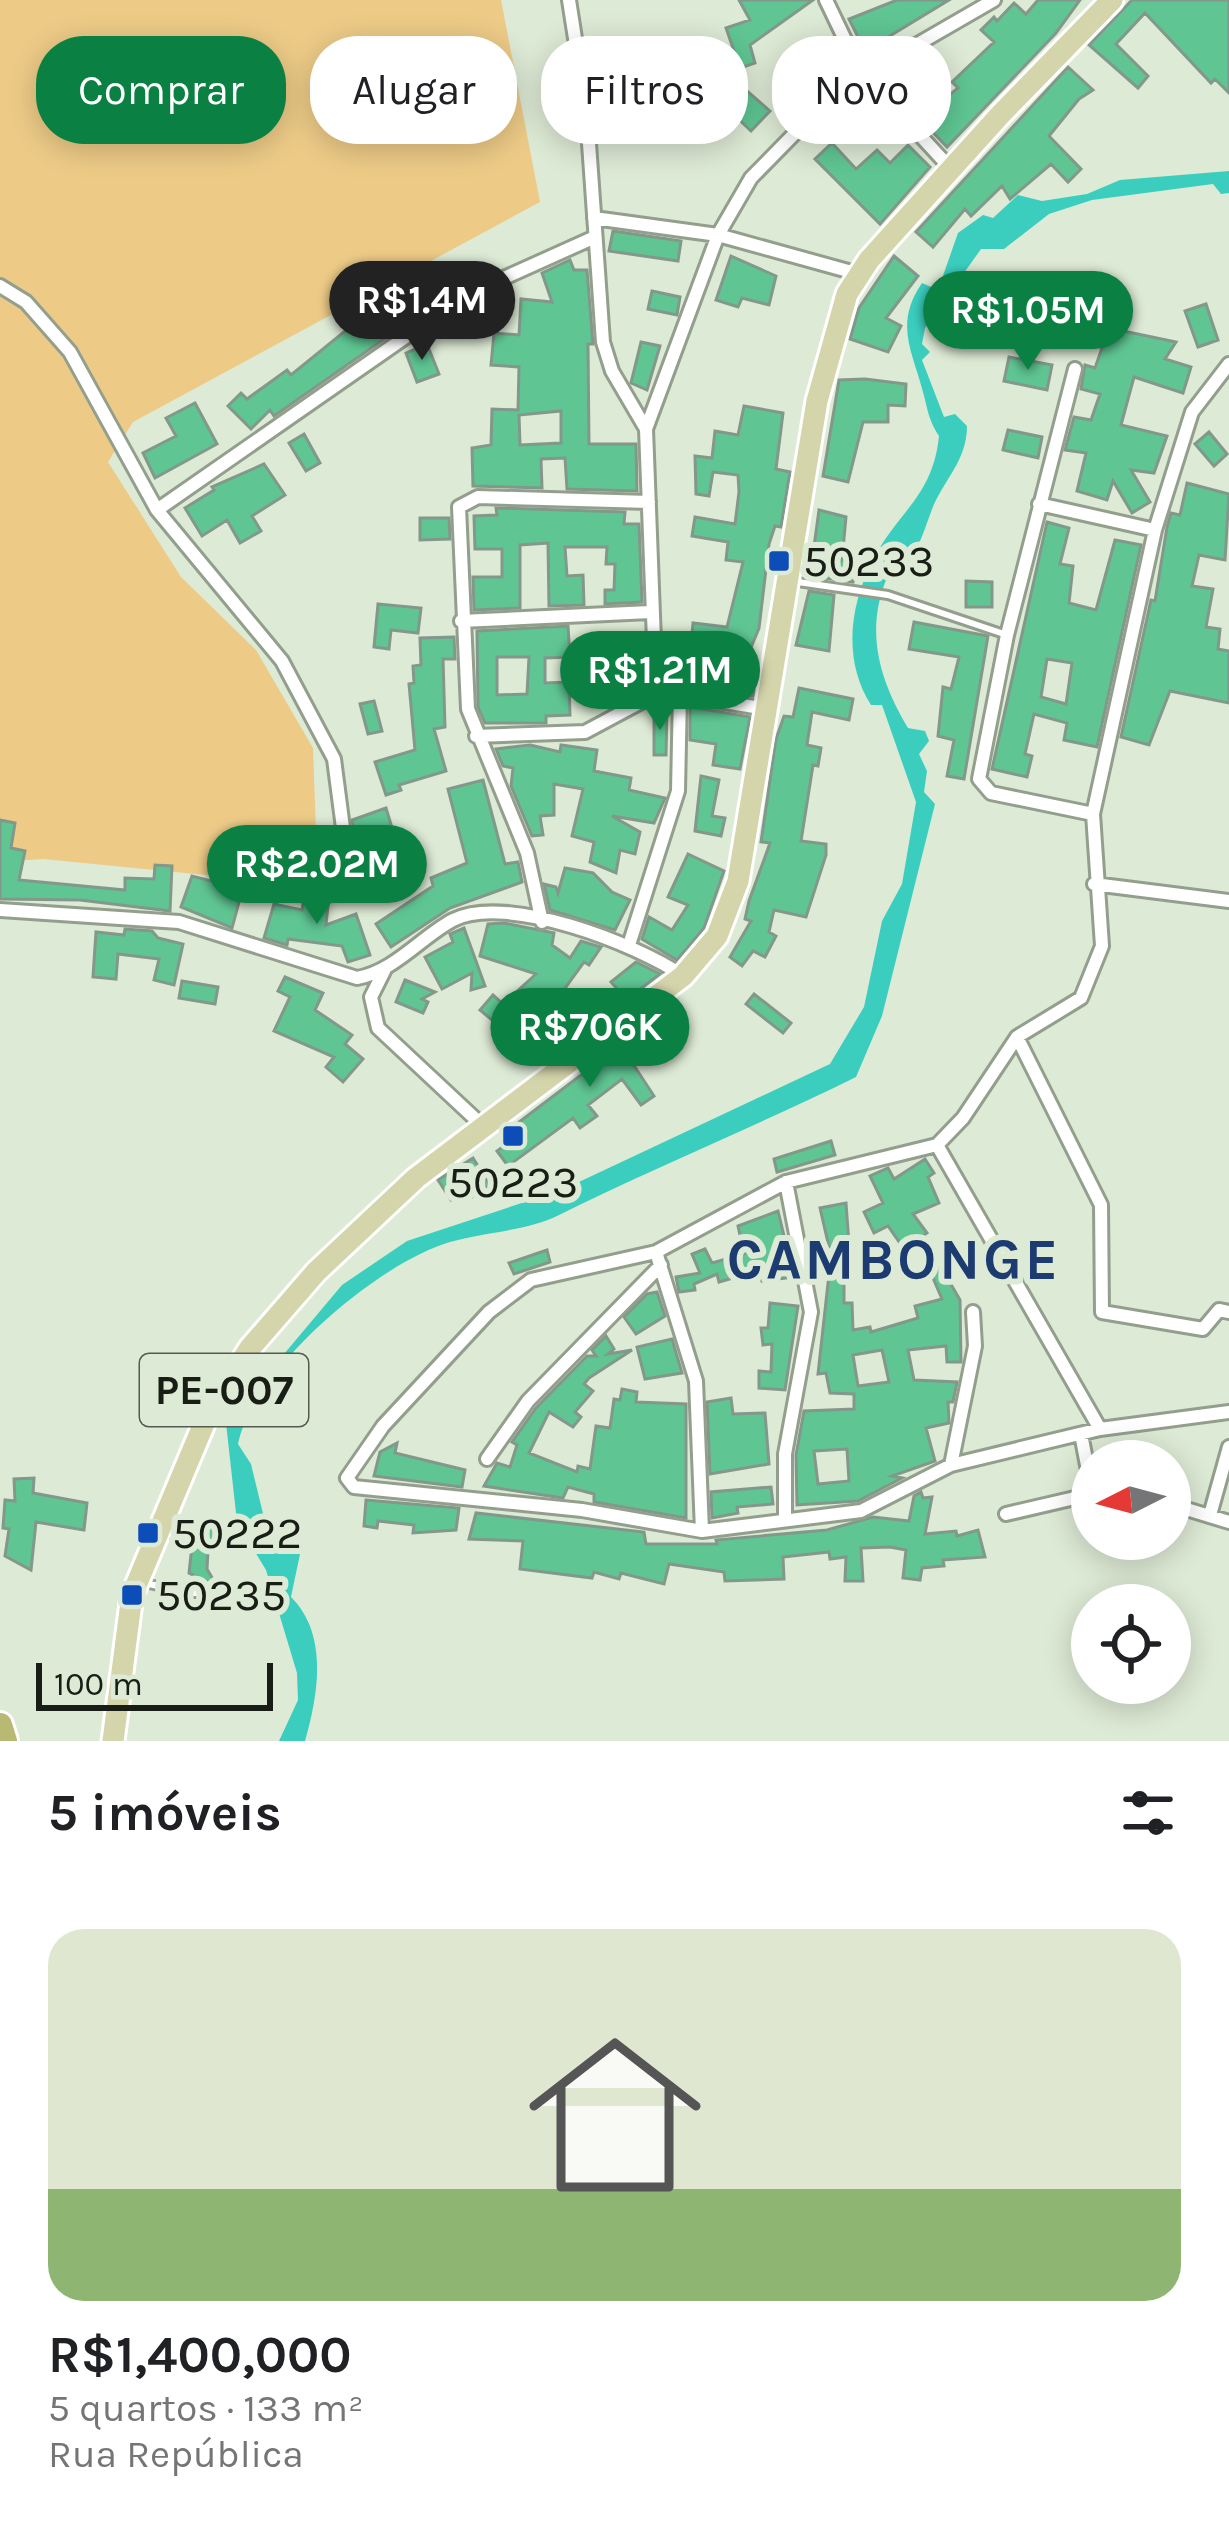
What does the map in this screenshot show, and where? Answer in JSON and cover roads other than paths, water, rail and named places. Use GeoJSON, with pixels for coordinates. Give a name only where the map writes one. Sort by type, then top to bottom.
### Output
{"type":"FeatureCollection","features":[{"type":"Feature","properties":{"kind":"highway"},"geometry":{"type":"LineString","coordinates":[[0,1725],[5,1741]]}},
{"type":"Feature","properties":{"kind":"main road","name":"PE-007"},"geometry":{"type":"LineString","coordinates":[[113,1741],[128,1615],[138,1581],[208,1414],[250,1348],[369,1218],[683,976],[717,936],[734,894],[827,351],[859,274],[1112,0]]}},
{"type":"Feature","properties":{"kind":"street"},"geometry":{"type":"LineString","coordinates":[[569,0],[582,67],[606,355],[646,429]]}},
{"type":"Feature","properties":{"kind":"street"},"geometry":{"type":"LineString","coordinates":[[826,0],[842,36]]}},
{"type":"Feature","properties":{"kind":"street"},"geometry":{"type":"LineString","coordinates":[[932,36],[994,0]]}},
{"type":"Feature","properties":{"kind":"street"},"geometry":{"type":"LineString","coordinates":[[656,694],[646,429],[718,236],[783,144]]}},
{"type":"Feature","properties":{"kind":"street"},"geometry":{"type":"LineString","coordinates":[[929,144],[952,170]]}},
{"type":"Feature","properties":{"kind":"street"},"geometry":{"type":"LineString","coordinates":[[594,218],[718,236],[859,274]]}},
{"type":"Feature","properties":{"kind":"street"},"geometry":{"type":"LineString","coordinates":[[157,510],[466,295],[595,237]]}},
{"type":"Feature","properties":{"kind":"street"},"geometry":{"type":"LineString","coordinates":[[0,286],[26,302],[70,352],[157,510],[282,661],[334,759],[346,850]]}},
{"type":"Feature","properties":{"kind":"street"},"geometry":{"type":"LineString","coordinates":[[487,1459],[528,1401],[658,1259],[786,1182],[937,1145],[963,1118],[1017,1037],[1071,1005],[1091,985],[1102,946],[1094,884],[1093,814],[1155,530],[1175,451],[1192,412],[1229,364]]}},
{"type":"Feature","properties":{"kind":"street"},"geometry":{"type":"LineString","coordinates":[[1075,369],[1007,635],[979,772],[982,787],[1093,814]]}},
{"type":"Feature","properties":{"kind":"street"},"geometry":{"type":"LineString","coordinates":[[542,922],[532,867],[468,709],[460,503],[478,497],[649,502]]}},
{"type":"Feature","properties":{"kind":"street"},"geometry":{"type":"LineString","coordinates":[[1039,504],[1155,530]]}},
{"type":"Feature","properties":{"kind":"street"},"geometry":{"type":"LineString","coordinates":[[461,621],[650,612]]}},
{"type":"Feature","properties":{"kind":"street"},"geometry":{"type":"LineString","coordinates":[[476,736],[584,732],[656,694],[680,693],[766,709]]}},
{"type":"Feature","properties":{"kind":"street"},"geometry":{"type":"LineString","coordinates":[[628,945],[678,790],[680,693]]}},
{"type":"Feature","properties":{"kind":"street"},"geometry":{"type":"LineString","coordinates":[[1094,884],[1229,901]]}},
{"type":"Feature","properties":{"kind":"street"},"geometry":{"type":"LineString","coordinates":[[0,910],[179,922],[344,977],[385,968],[437,930],[474,912],[510,912],[628,945],[683,976]]}},
{"type":"Feature","properties":{"kind":"street"},"geometry":{"type":"LineString","coordinates":[[385,968],[371,997],[378,1028],[484,1129]]}},
{"type":"Feature","properties":{"kind":"street"},"geometry":{"type":"LineString","coordinates":[[1017,1037],[1101,1205],[1102,1312],[1203,1329],[1219,1310],[1229,1312]]}},
{"type":"Feature","properties":{"kind":"street"},"geometry":{"type":"LineString","coordinates":[[937,1145],[1100,1429]]}},
{"type":"Feature","properties":{"kind":"street"},"geometry":{"type":"LineString","coordinates":[[785,1520],[784,1454],[812,1312],[786,1182]]}},
{"type":"Feature","properties":{"kind":"street"},"geometry":{"type":"LineString","coordinates":[[658,1259],[544,1275],[512,1293],[383,1426],[347,1481],[354,1486],[582,1510],[703,1531],[861,1511],[951,1465],[1100,1429],[1229,1412]]}},
{"type":"Feature","properties":{"kind":"street"},"geometry":{"type":"LineString","coordinates":[[658,1259],[696,1381],[703,1531]]}},
{"type":"Feature","properties":{"kind":"street"},"geometry":{"type":"LineString","coordinates":[[951,1465],[975,1346],[974,1312]]}},
{"type":"Feature","properties":{"kind":"street"},"geometry":{"type":"LineString","coordinates":[[1081,1434],[1082,1440]]}},
{"type":"Feature","properties":{"kind":"street"},"geometry":{"type":"LineString","coordinates":[[1210,1515],[1229,1448]]}},
{"type":"Feature","properties":{"kind":"street"},"geometry":{"type":"LineString","coordinates":[[1006,1514],[1071,1497]]}},
{"type":"Feature","properties":{"kind":"street"},"geometry":{"type":"LineString","coordinates":[[1191,1510],[1229,1522]]}},
{"type":"Feature","properties":{"kind":"lane"},"geometry":{"type":"LineString","coordinates":[[785,580],[888,596],[1007,635]]}},
{"type":"Feature","properties":{"kind":"lane"},"geometry":{"type":"LineString","coordinates":[[138,1581],[187,1593],[223,1593]]}},
{"type":"Feature","properties":{"kind":"water"},"geometry":{"type":"Polygon","coordinates":[[[1229,171],[1229,193],[1221,194],[1213,184],[1092,200],[1049,214],[1004,249],[981,249],[925,328],[922,344],[930,352],[922,360],[944,417],[955,414],[967,426],[966,439],[915,551],[886,580],[876,638],[883,674],[898,710],[908,728],[925,731],[929,741],[919,754],[927,771],[924,792],[935,804],[882,1016],[856,1077],[545,1221],[450,1242],[421,1254],[355,1295],[323,1323],[267,1384],[248,1415],[238,1444],[251,1464],[267,1530],[285,1540],[296,1536],[300,1554],[291,1597],[303,1612],[316,1647],[314,1704],[305,1741],[279,1741],[298,1700],[297,1673],[266,1570],[237,1522],[226,1423],[342,1285],[407,1241],[564,1189],[830,1064],[864,1007],[882,921],[902,884],[916,802],[882,705],[871,705],[862,688],[852,633],[865,578],[882,543],[930,474],[939,436],[908,337],[914,298],[922,283],[938,290],[958,233],[983,215],[993,218],[1018,195],[1042,201],[1087,194],[1120,180],[1229,171]]]}},
{"type":"Feature","properties":{"kind":"place","name":"50233"},"geometry":{"type":"Point","coordinates":[779,561]}},
{"type":"Feature","properties":{"kind":"place","name":"50223"},"geometry":{"type":"Point","coordinates":[513,1136]}},
{"type":"Feature","properties":{"kind":"place","name":"50222"},"geometry":{"type":"Point","coordinates":[148,1533]}},
{"type":"Feature","properties":{"kind":"place","name":"50235"},"geometry":{"type":"Point","coordinates":[132,1595]}},
{"type":"Feature","properties":{"kind":"district","name":"CAMBONGE"},"geometry":{"type":"Point","coordinates":[894,1260]}}]}
